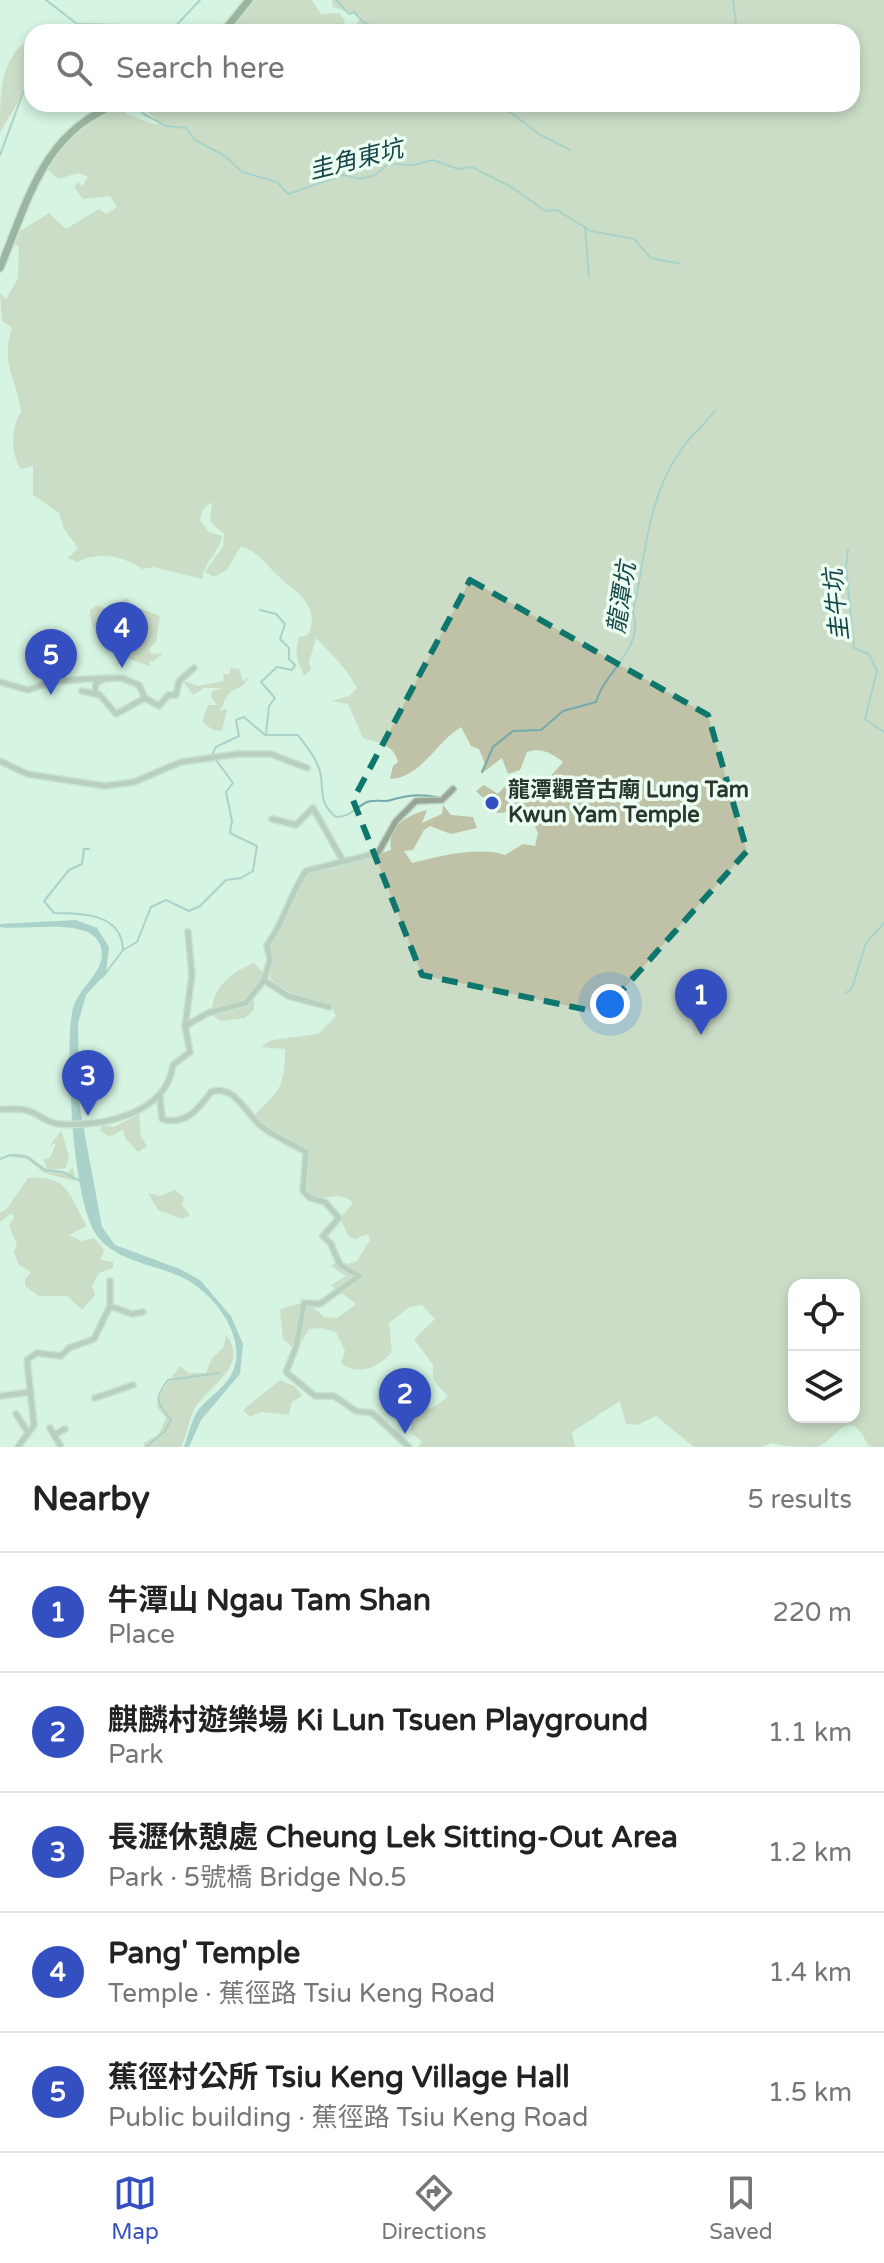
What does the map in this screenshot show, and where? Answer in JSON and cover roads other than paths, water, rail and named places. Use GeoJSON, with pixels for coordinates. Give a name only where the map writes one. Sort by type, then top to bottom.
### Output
{"type":"FeatureCollection","features":[{"type":"Feature","properties":{"kind":"main road"},"geometry":{"type":"LineString","coordinates":[[230,24],[249,0]]}},
{"type":"Feature","properties":{"kind":"main road"},"geometry":{"type":"LineString","coordinates":[[0,268],[50,154],[79,122],[101,112]]}},
{"type":"Feature","properties":{"kind":"street"},"geometry":{"type":"LineString","coordinates":[[0,682],[32,690],[50,682],[106,678],[132,681],[144,694],[162,705],[168,695],[176,695],[179,681],[194,668]]}},
{"type":"Feature","properties":{"kind":"street"},"geometry":{"type":"LineString","coordinates":[[95,693],[96,683],[106,678]]}},
{"type":"Feature","properties":{"kind":"street"},"geometry":{"type":"LineString","coordinates":[[82,691],[104,698],[116,714],[144,694]]}},
{"type":"Feature","properties":{"kind":"street"},"geometry":{"type":"LineString","coordinates":[[0,761],[9,768],[77,784],[118,786],[170,765],[215,757],[271,754],[307,768]]}},
{"type":"Feature","properties":{"kind":"street"},"geometry":{"type":"LineString","coordinates":[[185,1026],[208,1013],[246,1003],[264,980],[270,960],[267,945],[279,930],[294,886],[313,866],[330,867],[378,853],[396,821],[416,801],[442,800],[453,789]]}},
{"type":"Feature","properties":{"kind":"street"},"geometry":{"type":"LineString","coordinates":[[272,819],[296,825],[313,808],[343,861]]}},
{"type":"Feature","properties":{"kind":"street"},"geometry":{"type":"LineString","coordinates":[[0,1109],[26,1110],[57,1124],[113,1121],[160,1097],[171,1078],[173,1065],[189,1054],[185,1026],[192,975],[188,932]]}},
{"type":"Feature","properties":{"kind":"street"},"geometry":{"type":"LineString","coordinates":[[264,980],[288,996],[329,1007]]}},
{"type":"Feature","properties":{"kind":"street"},"geometry":{"type":"LineString","coordinates":[[160,1097],[162,1119],[174,1122],[196,1112],[211,1092],[225,1091],[243,1104],[263,1127],[306,1152],[303,1191],[310,1198],[324,1201],[339,1218],[323,1236],[331,1244],[340,1265],[359,1276],[320,1304],[304,1303],[296,1347],[286,1372],[315,1396],[334,1396],[357,1412],[372,1413],[409,1447]]}},
{"type":"Feature","properties":{"kind":"street"},"geometry":{"type":"LineString","coordinates":[[18,1447],[34,1425],[27,1363],[30,1357],[37,1353],[61,1356],[69,1348],[94,1339],[110,1306],[110,1281]]}},
{"type":"Feature","properties":{"kind":"street"},"geometry":{"type":"LineString","coordinates":[[110,1306],[132,1314],[143,1312]]}},
{"type":"Feature","properties":{"kind":"street"},"geometry":{"type":"LineString","coordinates":[[95,1398],[133,1385]]}},
{"type":"Feature","properties":{"kind":"street"},"geometry":{"type":"LineString","coordinates":[[0,1396],[31,1392]]}},
{"type":"Feature","properties":{"kind":"street"},"geometry":{"type":"LineString","coordinates":[[16,1414],[27,1431]]}},
{"type":"Feature","properties":{"kind":"street"},"geometry":{"type":"LineString","coordinates":[[50,1428],[60,1445]]}},
{"type":"Feature","properties":{"kind":"street"},"geometry":{"type":"LineString","coordinates":[[54,1435],[65,1429]]}},
{"type":"Feature","properties":{"kind":"water"},"geometry":{"type":"Polygon","coordinates":[[[76,920],[97,928],[109,947],[106,973],[86,995],[78,1023],[79,1103],[102,1227],[115,1245],[180,1269],[200,1280],[231,1316],[243,1344],[240,1374],[201,1420],[189,1447],[184,1447],[194,1417],[231,1376],[236,1348],[228,1322],[201,1290],[179,1276],[115,1252],[98,1237],[87,1214],[73,1132],[70,1029],[74,1005],[99,967],[102,950],[91,934],[80,930],[0,927],[0,924],[76,920]]]}},
{"type":"Feature","properties":{"kind":"waterway"},"geometry":{"type":"LineString","coordinates":[[46,0],[77,24]]}},
{"type":"Feature","properties":{"kind":"waterway"},"geometry":{"type":"LineString","coordinates":[[178,24],[200,0]]}},
{"type":"Feature","properties":{"kind":"waterway"},"geometry":{"type":"LineString","coordinates":[[336,0],[349,14],[354,12],[368,24]]}},
{"type":"Feature","properties":{"kind":"waterway"},"geometry":{"type":"LineString","coordinates":[[733,0],[736,24]]}},
{"type":"Feature","properties":{"kind":"waterway"},"geometry":{"type":"LineString","coordinates":[[0,155],[24,92]]}},
{"type":"Feature","properties":{"kind":"waterway","name":"圭角東坑"},"geometry":{"type":"LineString","coordinates":[[142,112],[166,126],[186,128],[195,140],[225,156],[242,172],[277,182],[288,194],[343,175],[360,179],[375,175],[388,164],[414,165],[433,160],[458,169],[472,167],[513,188],[545,211],[557,210],[591,231],[634,239],[651,258],[681,264]]}},
{"type":"Feature","properties":{"kind":"waterway"},"geometry":{"type":"LineString","coordinates":[[510,112],[539,134],[570,150]]}},
{"type":"Feature","properties":{"kind":"waterway"},"geometry":{"type":"LineString","coordinates":[[585,227],[589,277]]}},
{"type":"Feature","properties":{"kind":"waterway","name":"龍潭坑"},"geometry":{"type":"LineString","coordinates":[[482,772],[493,747],[513,731],[541,730],[563,711],[596,702],[633,637],[633,612],[648,530],[660,491],[683,447],[715,411]]}},
{"type":"Feature","properties":{"kind":"waterway","name":"圭牛坑"},"geometry":{"type":"LineString","coordinates":[[848,549],[846,567],[854,648],[869,654],[877,671],[865,719],[884,732]]}},
{"type":"Feature","properties":{"kind":"waterway"},"geometry":{"type":"LineString","coordinates":[[260,610],[276,614],[285,624],[280,639],[289,648],[289,659],[295,665],[292,670],[277,667],[261,682],[275,698],[269,706],[266,733]]}},
{"type":"Feature","properties":{"kind":"waterway"},"geometry":{"type":"LineString","coordinates":[[211,756],[216,747],[239,736],[236,720],[244,717],[265,735]]}},
{"type":"Feature","properties":{"kind":"waterway"},"geometry":{"type":"LineString","coordinates":[[266,735],[298,735],[318,765],[325,803],[336,817],[372,801],[414,796],[437,797]]}},
{"type":"Feature","properties":{"kind":"waterway"},"geometry":{"type":"LineString","coordinates":[[102,978],[123,950],[137,942],[151,907],[166,900],[189,911],[200,906],[226,880],[241,878],[253,871],[257,846],[230,833],[232,821],[226,792],[233,783],[216,760]]}},
{"type":"Feature","properties":{"kind":"waterway"},"geometry":{"type":"LineString","coordinates":[[89,849],[84,849],[82,864],[69,870],[44,901],[54,913],[87,915],[108,922],[121,938],[123,950]]}},
{"type":"Feature","properties":{"kind":"waterway"},"geometry":{"type":"LineString","coordinates":[[846,993],[852,988],[866,943],[884,923]]}},
{"type":"Feature","properties":{"kind":"waterway"},"geometry":{"type":"LineString","coordinates":[[0,1159],[10,1155],[25,1156],[45,1170],[63,1172],[82,1182]]}},
{"type":"Feature","properties":{"kind":"waterway"},"geometry":{"type":"LineString","coordinates":[[146,1447],[165,1431],[171,1420],[158,1398],[168,1380],[220,1373]]}},
{"type":"Feature","properties":{"kind":"place","name":"Pang' Temple"},"geometry":{"type":"Point","coordinates":[122,668]}},
{"type":"Feature","properties":{"kind":"place","name":"蕉徑村公所 Tsiu Keng Village Hall"},"geometry":{"type":"Point","coordinates":[51,695]}},
{"type":"Feature","properties":{"kind":"place","name":"龍潭觀音古廟 Lung Tam Kwun Yam Temple"},"geometry":{"type":"Point","coordinates":[492,803]}},
{"type":"Feature","properties":{"kind":"place","name":"牛潭山 Ngau Tam Shan"},"geometry":{"type":"Point","coordinates":[701,1035]}},
{"type":"Feature","properties":{"kind":"place","name":"長瀝休憩處 Cheung Lek Sitting-Out Area"},"geometry":{"type":"Point","coordinates":[88,1116]}},
{"type":"Feature","properties":{"kind":"place","name":"麒麟村遊樂場 Ki Lun Tsuen Playground"},"geometry":{"type":"Point","coordinates":[405,1434]}}]}
